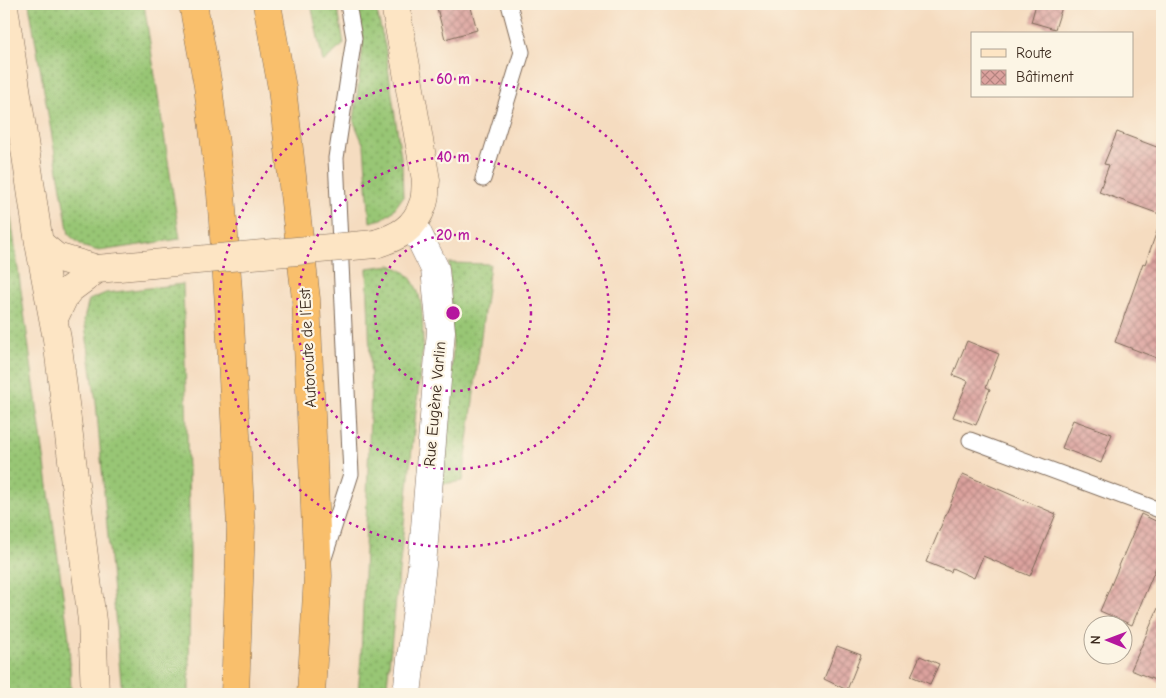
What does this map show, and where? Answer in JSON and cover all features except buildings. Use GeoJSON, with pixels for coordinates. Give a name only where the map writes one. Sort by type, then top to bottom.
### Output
{"type":"FeatureCollection","features":[{"type":"Feature","properties":{"kind":"highway"},"geometry":{"type":"LineString","coordinates":[[193,4],[208,86],[221,194],[229,305],[241,527],[236,694]]}},
{"type":"Feature","properties":{"kind":"highway","name":"Autoroute de l’Est"},"geometry":{"type":"LineString","coordinates":[[267,4],[282,88],[306,299],[318,576],[311,694]]}},
{"type":"Feature","properties":{"kind":"main road"},"geometry":{"type":"LineString","coordinates":[[39,243],[56,257],[97,269],[375,244],[396,238],[413,224],[424,203],[426,180],[395,4]]}},
{"type":"Feature","properties":{"kind":"main road"},"geometry":{"type":"LineString","coordinates":[[4,7],[39,243],[54,318],[92,621],[95,694]]}},
{"type":"Feature","properties":{"kind":"main road"},"geometry":{"type":"LineString","coordinates":[[54,318],[70,289],[97,269]]}},
{"type":"Feature","properties":{"kind":"street","name":"Rue Eugène Varlin"},"geometry":{"type":"LineString","coordinates":[[407,694],[422,565],[441,330],[435,269],[413,224]]}},
{"type":"Feature","properties":{"kind":"lane"},"geometry":{"type":"LineString","coordinates":[[318,576],[351,474],[336,158],[354,38],[348,4]]}},
{"type":"Feature","properties":{"kind":"lane"},"geometry":{"type":"LineString","coordinates":[[483,178],[522,52],[509,4]]}},
{"type":"Feature","properties":{"kind":"lane"},"geometry":{"type":"LineString","coordinates":[[970,440],[1162,511]]}},
{"type":"Feature","properties":{"kind":"green space"},"geometry":{"type":"Polygon","coordinates":[[[29,4],[144,4],[180,239],[99,251],[84,247],[69,235],[29,4]]]}},
{"type":"Feature","properties":{"kind":"green space"},"geometry":{"type":"Polygon","coordinates":[[[311,4],[337,4],[344,44],[323,62],[311,4]]]}},
{"type":"Feature","properties":{"kind":"green space"},"geometry":{"type":"Polygon","coordinates":[[[357,4],[375,4],[385,46],[402,164],[403,197],[392,212],[382,219],[370,222],[364,146],[354,122],[363,45],[357,4]]]}},
{"type":"Feature","properties":{"kind":"green space"},"geometry":{"type":"Polygon","coordinates":[[[4,167],[69,638],[71,694],[4,694],[4,167]]]}},
{"type":"Feature","properties":{"kind":"green space"},"geometry":{"type":"Polygon","coordinates":[[[449,263],[490,264],[463,481],[442,484],[453,351],[449,263]]]}},
{"type":"Feature","properties":{"kind":"green space"},"geometry":{"type":"Polygon","coordinates":[[[391,265],[406,273],[417,291],[422,308],[423,345],[386,694],[358,694],[371,389],[367,268],[391,265]]]}},
{"type":"Feature","properties":{"kind":"green space"},"geometry":{"type":"Polygon","coordinates":[[[183,284],[190,549],[189,694],[122,694],[96,402],[84,319],[89,300],[106,293],[183,284]]]}}]}
